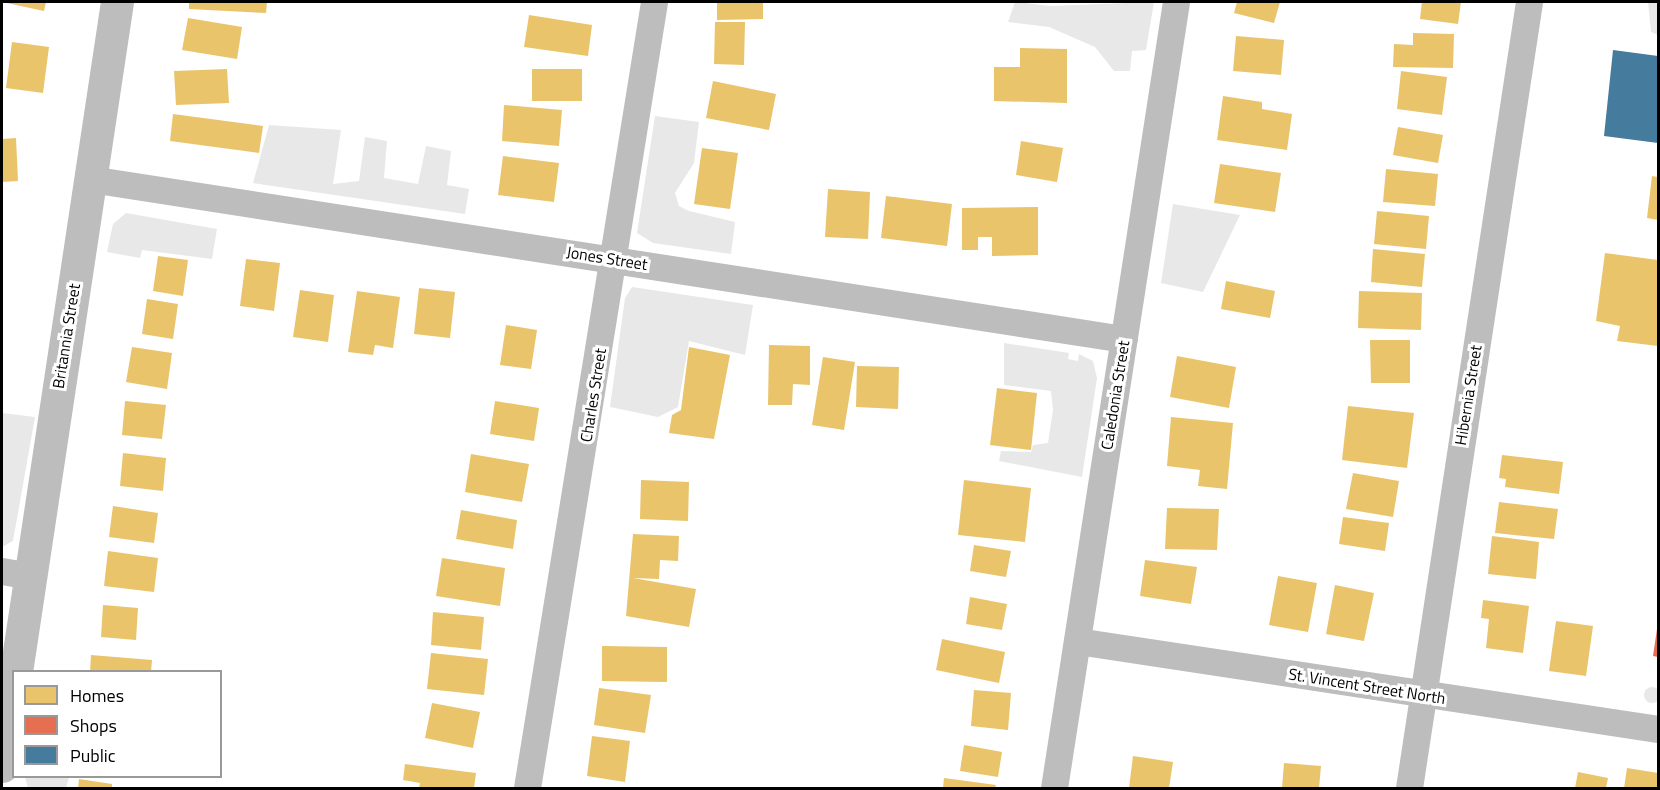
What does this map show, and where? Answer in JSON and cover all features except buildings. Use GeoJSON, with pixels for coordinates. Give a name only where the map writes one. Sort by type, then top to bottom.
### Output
{"type":"FeatureCollection","features":[{"type":"Feature","properties":{"kind":"street","name":"Britannia Street"},"geometry":{"type":"LineString","coordinates":[[16,670],[16,574],[90,178],[117,2]]}},
{"type":"Feature","properties":{"kind":"street","name":"Charles Street"},"geometry":{"type":"LineString","coordinates":[[527,789],[615,260],[654,2]]}},
{"type":"Feature","properties":{"kind":"street","name":"Caledonia Street"},"geometry":{"type":"LineString","coordinates":[[1054,789],[1176,2]]}},
{"type":"Feature","properties":{"kind":"street","name":"Hibernia Street"},"geometry":{"type":"LineString","coordinates":[[1408,789],[1529,2]]}},
{"type":"Feature","properties":{"kind":"street","name":"Jones Street"},"geometry":{"type":"LineString","coordinates":[[90,178],[1124,339]]}},
{"type":"Feature","properties":{"kind":"street","name":"St. Vincent Street North"},"geometry":{"type":"LineString","coordinates":[[1077,641],[1659,729]]}},
{"type":"Feature","properties":{"kind":"street"},"geometry":{"type":"LineString","coordinates":[[2,766],[12,700]]}},
{"type":"Feature","properties":{"kind":"shaded area"},"geometry":{"type":"Polygon","coordinates":[[[1015,2],[1050,6],[1154,2],[1146,50],[1132,51],[1130,71],[1114,71],[1095,47],[1049,27],[1008,22],[1015,2]]]}},
{"type":"Feature","properties":{"kind":"shaded area"},"geometry":{"type":"Polygon","coordinates":[[[1648,2],[1658,2],[1658,35],[1651,32],[1648,2]]]}},
{"type":"Feature","properties":{"kind":"shaded area"},"geometry":{"type":"Polygon","coordinates":[[[655,116],[699,122],[694,163],[675,193],[679,206],[689,211],[735,222],[731,254],[653,243],[637,233],[655,116]]]}},
{"type":"Feature","properties":{"kind":"shaded area"},"geometry":{"type":"Polygon","coordinates":[[[269,125],[341,130],[333,184],[359,181],[365,137],[387,141],[384,178],[418,184],[426,146],[451,151],[447,185],[469,189],[465,214],[253,183],[269,125]]]}},
{"type":"Feature","properties":{"kind":"shaded area"},"geometry":{"type":"Polygon","coordinates":[[[1173,204],[1240,215],[1203,292],[1161,283],[1173,204]]]}},
{"type":"Feature","properties":{"kind":"shaded area"},"geometry":{"type":"Polygon","coordinates":[[[126,213],[217,229],[212,259],[142,250],[140,258],[107,252],[113,224],[126,213]]]}},
{"type":"Feature","properties":{"kind":"shaded area"},"geometry":{"type":"Polygon","coordinates":[[[632,287],[753,305],[745,355],[689,341],[678,407],[658,417],[610,407],[625,298],[632,287]]]}},
{"type":"Feature","properties":{"kind":"shaded area"},"geometry":{"type":"Polygon","coordinates":[[[1004,343],[1069,353],[1068,359],[1078,361],[1079,354],[1093,361],[1097,378],[1082,477],[999,461],[1001,451],[1031,452],[1033,445],[1048,443],[1053,410],[1051,391],[1004,385],[1004,343]]]}},
{"type":"Feature","properties":{"kind":"shaded area"},"geometry":{"type":"Polygon","coordinates":[[[2,413],[35,417],[13,541],[2,547],[2,413]]]}},
{"type":"Feature","properties":{"kind":"shaded area"},"geometry":{"type":"Polygon","coordinates":[[[1652,687],[1658,689],[1660,695],[1658,701],[1652,703],[1646,701],[1644,695],[1646,689],[1652,687]]]}},
{"type":"Feature","properties":{"kind":"shaded area"},"geometry":{"type":"Polygon","coordinates":[[[26,778],[69,778],[66,788],[28,788],[26,778]]]}}]}
